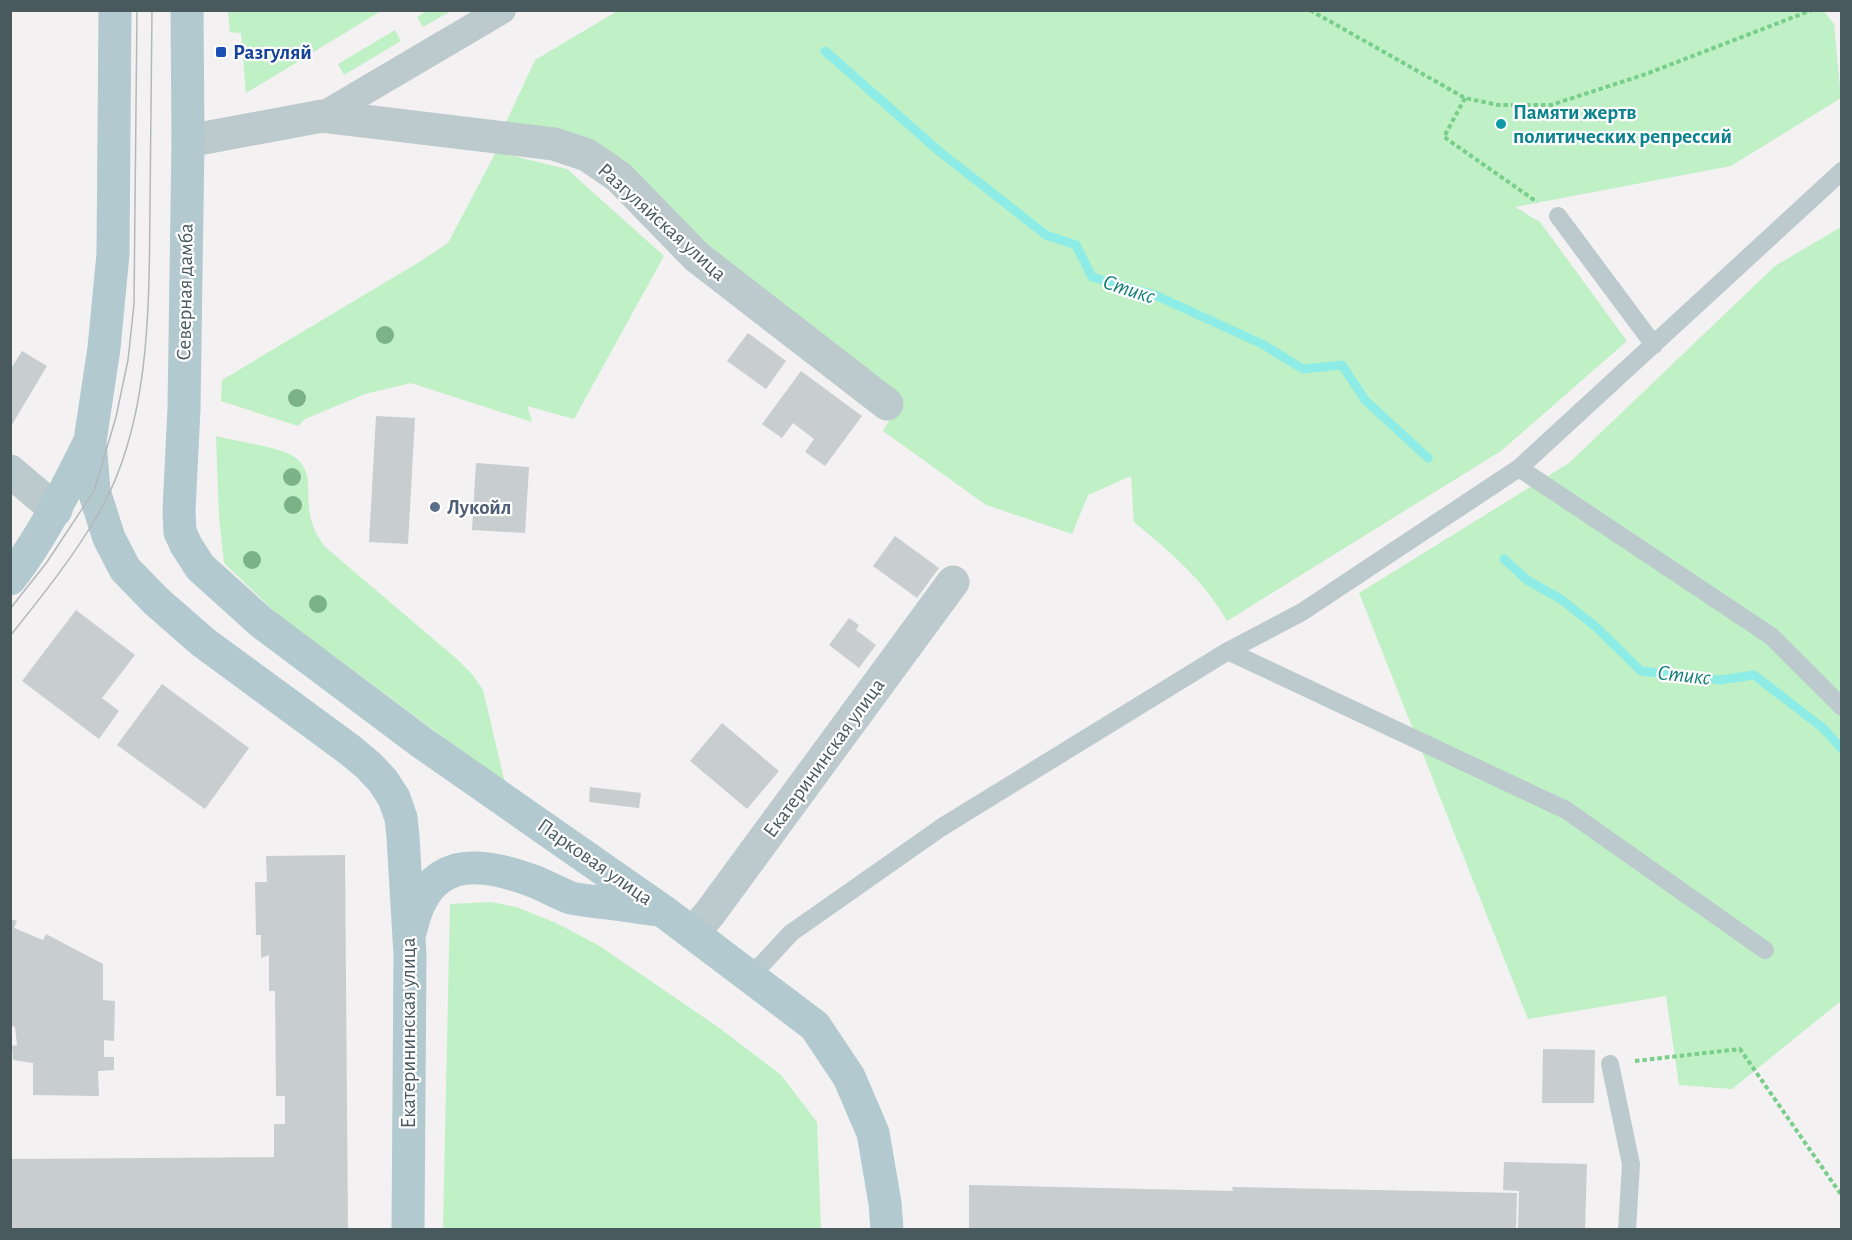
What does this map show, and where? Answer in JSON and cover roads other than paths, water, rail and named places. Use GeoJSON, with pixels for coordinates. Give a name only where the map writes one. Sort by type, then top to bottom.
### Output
{"type":"FeatureCollection","features":[{"type":"Feature","properties":{"kind":"main road"},"geometry":{"type":"LineString","coordinates":[[10,579],[31,552],[56,510],[90,441],[104,348],[113,254],[115,10]]}},
{"type":"Feature","properties":{"kind":"main road","name":"Северная дамба"},"geometry":{"type":"LineString","coordinates":[[187,10],[188,141],[184,408],[179,511],[180,532],[200,567]]}},
{"type":"Feature","properties":{"kind":"main road","name":"Екатерининская улица"},"geometry":{"type":"LineString","coordinates":[[90,441],[94,490],[109,538],[125,568],[156,601],[203,642],[369,766],[394,798],[401,818],[403,837],[410,955],[408,1230]]}},
{"type":"Feature","properties":{"kind":"main road","name":"Парковая улица"},"geometry":{"type":"LineString","coordinates":[[200,567],[261,622],[369,704],[663,911],[815,1026],[849,1077],[873,1133],[885,1203],[887,1230]]}},
{"type":"Feature","properties":{"kind":"main road"},"geometry":{"type":"LineString","coordinates":[[410,955],[414,915],[424,894],[436,880],[465,868],[485,868],[511,874],[572,898],[663,911]]}},
{"type":"Feature","properties":{"kind":"street"},"geometry":{"type":"LineString","coordinates":[[322,117],[502,10]]}},
{"type":"Feature","properties":{"kind":"street","name":"Разгуляйская улица"},"geometry":{"type":"LineString","coordinates":[[188,141],[322,117],[554,144],[587,155],[619,177],[698,257],[887,404]]}},
{"type":"Feature","properties":{"kind":"street"},"geometry":{"type":"LineString","coordinates":[[10,471],[56,510]]}},
{"type":"Feature","properties":{"kind":"street","name":"Екатерининская улица"},"geometry":{"type":"LineString","coordinates":[[693,933],[953,582]]}},
{"type":"Feature","properties":{"kind":"lane"},"geometry":{"type":"LineString","coordinates":[[751,976],[791,933],[942,827],[1228,651],[1302,612],[1519,468],[1842,171]]}},
{"type":"Feature","properties":{"kind":"lane"},"geometry":{"type":"LineString","coordinates":[[1558,216],[1654,345]]}},
{"type":"Feature","properties":{"kind":"lane"},"geometry":{"type":"LineString","coordinates":[[1519,468],[1772,636],[1842,706]]}},
{"type":"Feature","properties":{"kind":"lane"},"geometry":{"type":"LineString","coordinates":[[1228,651],[1566,810],[1765,950]]}},
{"type":"Feature","properties":{"kind":"lane"},"geometry":{"type":"LineString","coordinates":[[1610,1064],[1631,1164],[1627,1230]]}},
{"type":"Feature","properties":{"kind":"waterway","name":"Стикс"},"geometry":{"type":"LineString","coordinates":[[825,51],[940,152],[1046,235],[1076,245],[1092,277],[1155,295],[1262,344],[1303,369],[1342,365],[1365,400],[1428,458]]}},
{"type":"Feature","properties":{"kind":"waterway","name":"Стикс"},"geometry":{"type":"LineString","coordinates":[[1504,559],[1527,580],[1562,600],[1596,627],[1641,671],[1720,680],[1754,675],[1823,728],[1842,749]]}},
{"type":"Feature","properties":{"kind":"tram line"},"geometry":{"type":"LineString","coordinates":[[10,609],[47,562],[94,491],[116,417],[128,360],[134,304],[137,10]]}},
{"type":"Feature","properties":{"kind":"tram line"},"geometry":{"type":"LineString","coordinates":[[10,636],[69,559],[100,511],[117,476],[138,401],[144,362],[149,282],[152,10]]}},
{"type":"Feature","properties":{"kind":"place","name":"Разгуляй"},"geometry":{"type":"Point","coordinates":[221,52]}},
{"type":"Feature","properties":{"kind":"place","name":"Памяти жертв политических репрессий"},"geometry":{"type":"Point","coordinates":[1501,124]}},
{"type":"Feature","properties":{"kind":"place","name":"Лукойл"},"geometry":{"type":"Point","coordinates":[435,507]}}]}
